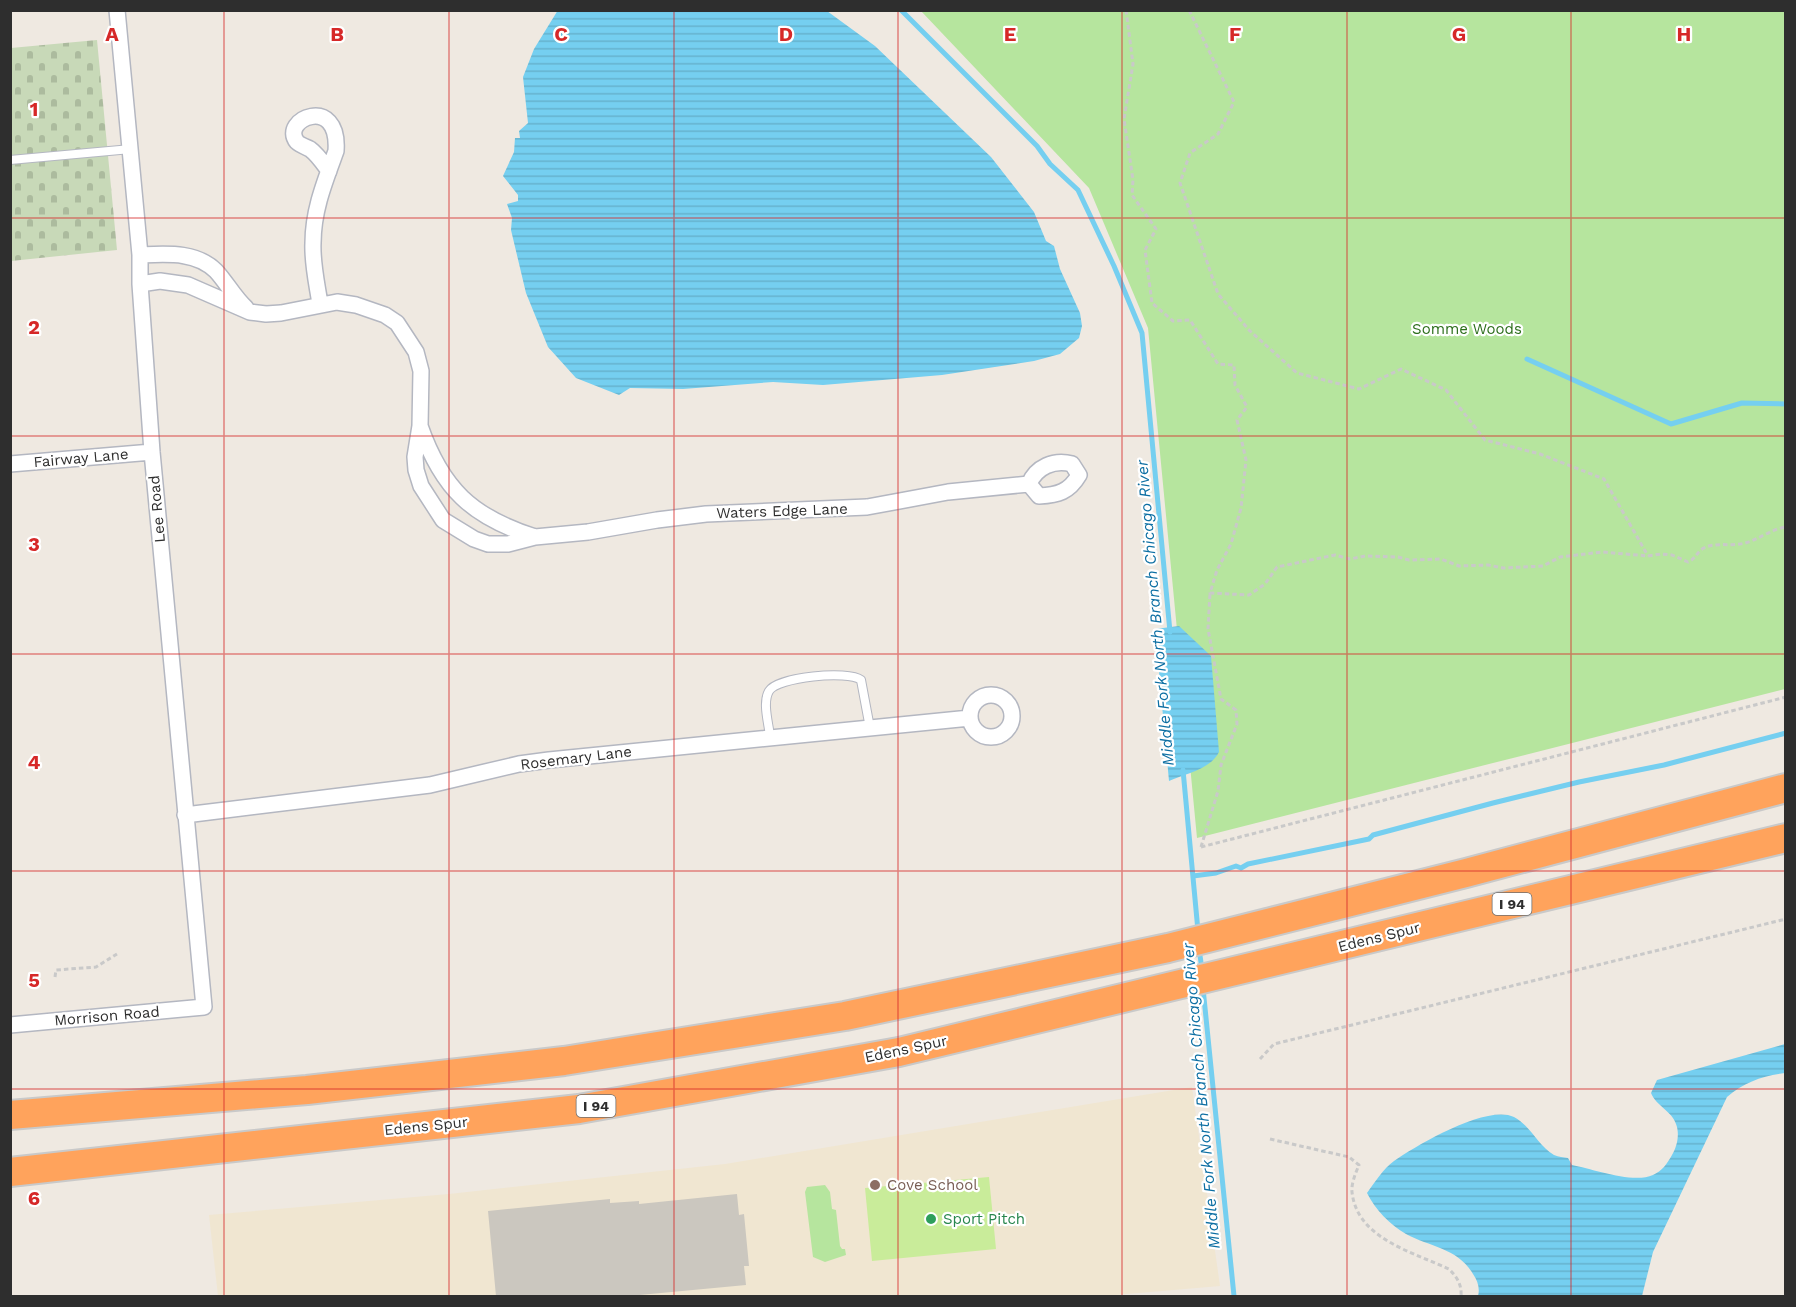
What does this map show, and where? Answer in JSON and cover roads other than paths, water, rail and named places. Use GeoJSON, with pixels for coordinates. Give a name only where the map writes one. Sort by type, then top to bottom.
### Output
{"type":"FeatureCollection","features":[{"type":"Feature","properties":{"kind":"highway"},"geometry":{"type":"LineString","coordinates":[[10,1115],[308,1090],[564,1061],[845,1016],[1168,948],[1466,873],[1785,788]]}},
{"type":"Feature","properties":{"kind":"highway","name":"Edens Spur"},"geometry":{"type":"LineString","coordinates":[[10,1172],[579,1109],[898,1053],[1785,838]]}},
{"type":"Feature","properties":{"kind":"street","name":"Lee Road"},"geometry":{"type":"LineString","coordinates":[[117,10],[140,255],[152,452],[204,1007]]}},
{"type":"Feature","properties":{"kind":"street"},"geometry":{"type":"LineString","coordinates":[[320,304],[313,243],[318,204],[329,171]]}},
{"type":"Feature","properties":{"kind":"street"},"geometry":{"type":"LineString","coordinates":[[140,255],[182,255],[207,263],[250,312]]}},
{"type":"Feature","properties":{"kind":"street","name":"Waters Edge Lane"},"geometry":{"type":"LineString","coordinates":[[140,284],[160,281],[188,285],[250,312],[281,313],[337,302],[371,309],[385,315],[402,329],[416,352],[421,371],[416,470],[429,500],[443,519],[474,539],[489,544],[508,544],[535,537],[588,532],[647,521],[706,514],[867,507],[948,492],[1029,484]]}},
{"type":"Feature","properties":{"kind":"street","name":"Waters Edge Lane"},"geometry":{"type":"LineString","coordinates":[[420,426],[427,446],[441,472],[453,489],[469,505],[501,525],[535,537]]}},
{"type":"Feature","properties":{"kind":"street","name":"Fairway Lane"},"geometry":{"type":"LineString","coordinates":[[10,464],[152,452]]}},
{"type":"Feature","properties":{"kind":"street","name":"Rosemary Lane"},"geometry":{"type":"LineString","coordinates":[[185,815],[430,785],[519,764],[549,760],[970,718]]}},
{"type":"Feature","properties":{"kind":"street","name":"Morrison Road"},"geometry":{"type":"LineString","coordinates":[[10,1025],[204,1007]]}},
{"type":"Feature","properties":{"kind":"lane"},"geometry":{"type":"LineString","coordinates":[[10,160],[131,149]]}},
{"type":"Feature","properties":{"kind":"lane"},"geometry":{"type":"LineString","coordinates":[[770,737],[766,702],[772,687],[780,682],[834,674],[848,674],[861,680],[870,728]]}},
{"type":"Feature","properties":{"kind":"water"},"geometry":{"type":"Polygon","coordinates":[[[558,10],[827,11],[875,46],[991,157],[1034,212],[1046,241],[1054,246],[1060,269],[1080,313],[1082,326],[1079,338],[1060,354],[1034,361],[942,375],[823,385],[773,382],[683,389],[630,388],[619,395],[576,378],[548,347],[526,293],[511,230],[512,218],[507,204],[518,201],[518,195],[503,176],[514,152],[515,138],[520,138],[519,131],[528,123],[523,77],[534,49],[558,10]]]}},
{"type":"Feature","properties":{"kind":"water"},"geometry":{"type":"Polygon","coordinates":[[[1179,626],[1211,656],[1219,752],[1204,767],[1169,781],[1155,629],[1179,626]]]}},
{"type":"Feature","properties":{"kind":"water"},"geometry":{"type":"Polygon","coordinates":[[[1785,1044],[1785,1073],[1754,1080],[1727,1097],[1653,1252],[1642,1296],[1478,1296],[1479,1288],[1476,1279],[1467,1265],[1452,1253],[1406,1234],[1394,1226],[1374,1205],[1367,1193],[1390,1164],[1405,1154],[1452,1128],[1487,1116],[1502,1115],[1514,1117],[1520,1121],[1543,1147],[1556,1156],[1568,1158],[1572,1165],[1624,1177],[1653,1175],[1668,1161],[1678,1136],[1674,1119],[1656,1102],[1651,1093],[1657,1080],[1785,1044]]]}},
{"type":"Feature","properties":{"kind":"waterway","name":"Middle Fork North Branch Chicago River"},"geometry":{"type":"LineString","coordinates":[[901,10],[1078,190],[1114,266],[1142,333],[1170,632]]}},
{"type":"Feature","properties":{"kind":"waterway"},"geometry":{"type":"LineString","coordinates":[[1527,359],[1671,424],[1742,403],[1786,404]]}},
{"type":"Feature","properties":{"kind":"waterway"},"geometry":{"type":"LineString","coordinates":[[1193,876],[1216,873],[1236,866],[1241,868],[1248,864],[1369,839],[1373,835],[1493,803],[1579,782],[1664,765],[1786,733]]}},
{"type":"Feature","properties":{"kind":"waterway","name":"Middle Fork North Branch Chicago River"},"geometry":{"type":"LineString","coordinates":[[1183,770],[1198,931]]}},
{"type":"Feature","properties":{"kind":"waterway","name":"Middle Fork North Branch Chicago River"},"geometry":{"type":"LineString","coordinates":[[1199,949],[1202,969]]}},
{"type":"Feature","properties":{"kind":"waterway","name":"Middle Fork North Branch Chicago River"},"geometry":{"type":"LineString","coordinates":[[1203,988],[1234,1296]]}},
{"type":"Feature","properties":{"kind":"place","name":"Cove School"},"geometry":{"type":"Point","coordinates":[875,1185]}},
{"type":"Feature","properties":{"kind":"place","name":"Sport Pitch"},"geometry":{"type":"Point","coordinates":[931,1219]}},
{"type":"Feature","properties":{"kind":"park label","name":"Somme Woods"},"geometry":{"type":"Point","coordinates":[1467,329]}}]}
